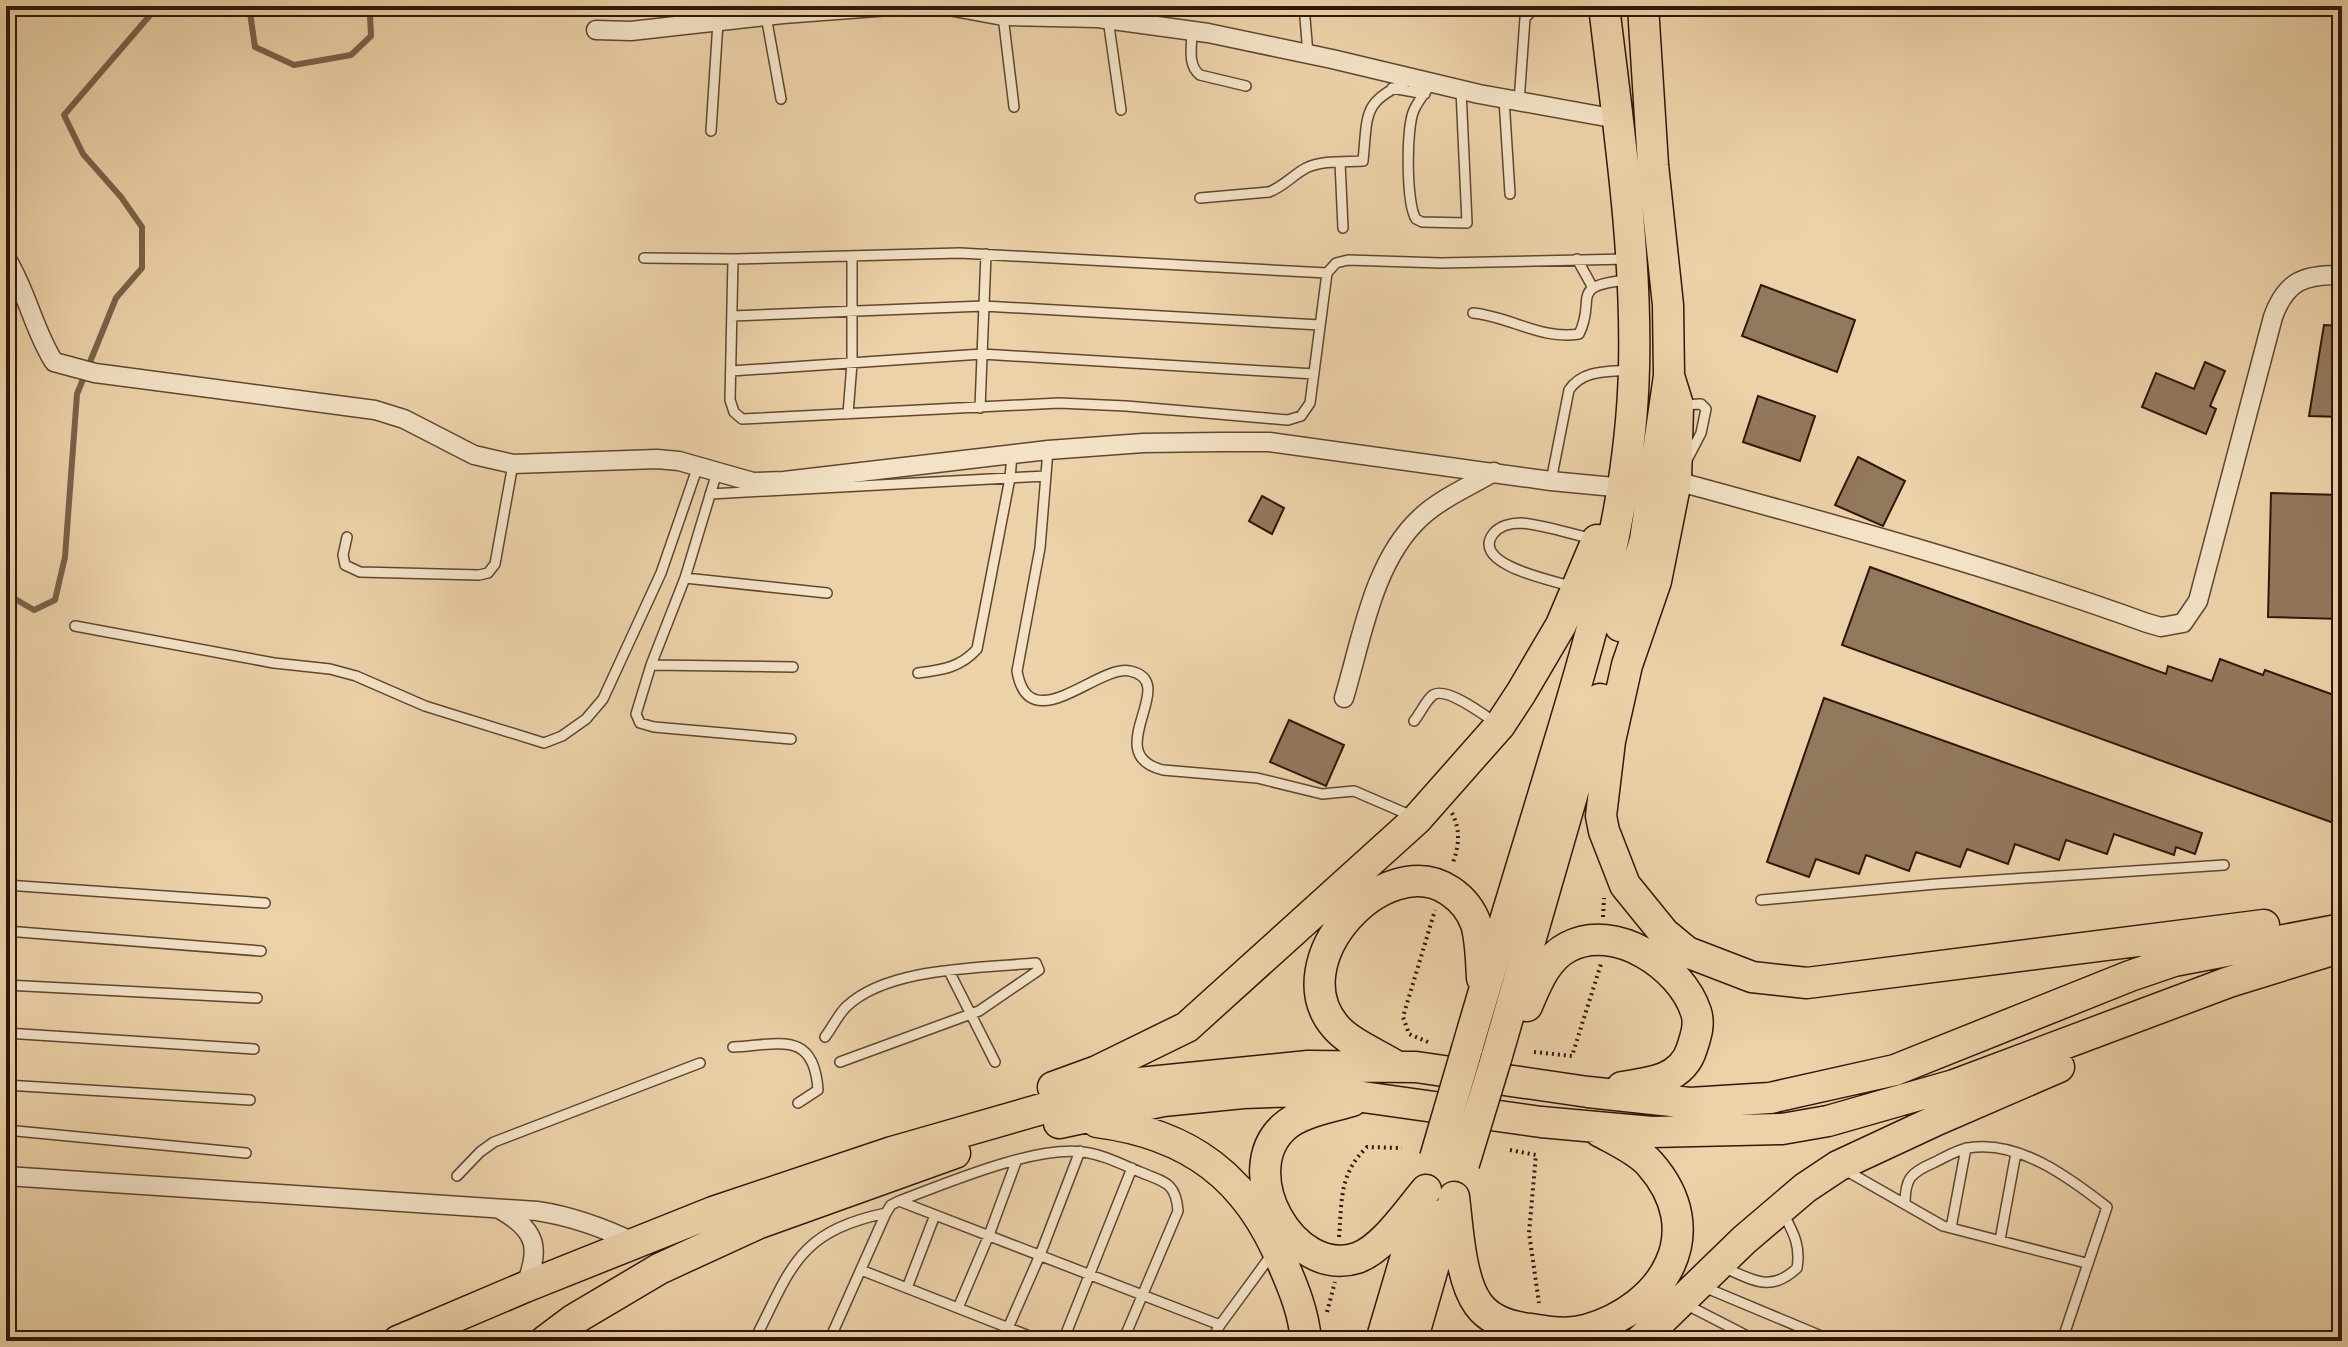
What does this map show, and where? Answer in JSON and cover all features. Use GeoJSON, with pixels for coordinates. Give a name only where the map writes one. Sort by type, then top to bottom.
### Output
{"type":"FeatureCollection","features":[{"type":"Feature","properties":{"kind":"main road"},"geometry":{"type":"LineString","coordinates":[[1412,1341],[1449,1161],[1467,1049],[1580,675],[1617,526],[1620,476],[1634,370],[1630,269],[1604,6]]}},
{"type":"Feature","properties":{"kind":"main road"},"geometry":{"type":"LineString","coordinates":[[1643,6],[1653,165],[1674,390],[1676,481],[1656,581],[1617,704],[1605,775],[1601,816],[1608,846],[1625,885],[1664,933],[1687,952],[1752,977],[1807,983],[2202,931],[2342,916]]}},
{"type":"Feature","properties":{"kind":"main road"},"geometry":{"type":"LineString","coordinates":[[1449,1161],[1496,1059],[1537,923],[1645,540],[1674,390]]}},
{"type":"Feature","properties":{"kind":"main road"},"geometry":{"type":"LineString","coordinates":[[892,1152],[1097,1071],[1187,1027],[1427,808],[1500,725],[1543,658],[1578,589],[1620,476]]}},
{"type":"Feature","properties":{"kind":"main road"},"geometry":{"type":"LineString","coordinates":[[1397,1067],[1335,1026],[1323,1006],[1318,986],[1320,963],[1329,943],[1356,910],[1376,894],[1399,883],[1414,879],[1438,883],[1462,899],[1476,923],[1483,993]]}},
{"type":"Feature","properties":{"kind":"main road"},"geometry":{"type":"LineString","coordinates":[[398,1341],[713,1212],[892,1152],[1129,1084],[1308,1066],[1416,1067],[1690,1103],[1770,1098],[1895,1070],[2174,961],[2342,929]]}},
{"type":"Feature","properties":{"kind":"main road"},"geometry":{"type":"LineString","coordinates":[[1496,1059],[1512,1040],[1546,968],[1566,947],[1585,941],[1612,942],[1634,948],[1661,963],[1673,975],[1697,1012],[1698,1029],[1689,1057],[1679,1069],[1664,1078],[1588,1092]]}},
{"type":"Feature","properties":{"kind":"main road"},"geometry":{"type":"LineString","coordinates":[[545,1341],[573,1320],[659,1269],[757,1224],[988,1141],[1048,1124],[1163,1101],[1298,1091],[1652,1132],[1782,1129],[1828,1121],[1954,1085],[2229,982],[2342,949]]}},
{"type":"Feature","properties":{"kind":"main road"},"geometry":{"type":"LineString","coordinates":[[1647,1339],[1698,1284],[1780,1208],[1838,1166],[2033,1078],[2342,949]]}},
{"type":"Feature","properties":{"kind":"main road"},"geometry":{"type":"LineString","coordinates":[[1363,1097],[1293,1121],[1285,1125],[1272,1141],[1265,1164],[1266,1182],[1269,1205],[1280,1224],[1308,1251],[1323,1259],[1344,1260],[1359,1257],[1440,1194]]}},
{"type":"Feature","properties":{"kind":"main road"},"geometry":{"type":"LineString","coordinates":[[1071,1121],[1132,1128],[1173,1142],[1199,1156],[1244,1193],[1277,1248],[1298,1301],[1306,1341]]}},
{"type":"Feature","properties":{"kind":"main road"},"geometry":{"type":"LineString","coordinates":[[1440,1194],[1468,1284],[1478,1305],[1497,1321],[1555,1332],[1585,1330],[1616,1317],[1639,1303],[1662,1280],[1675,1258],[1680,1236],[1671,1191],[1648,1161],[1594,1127]]}},
{"type":"Feature","properties":{"kind":"main road"},"geometry":{"type":"LineString","coordinates":[[1381,1341],[1440,1194]]}},
{"type":"Feature","properties":{"kind":"street"},"geometry":{"type":"LineString","coordinates":[[596,30],[631,31],[890,6]]}},
{"type":"Feature","properties":{"kind":"street"},"geometry":{"type":"LineString","coordinates":[[949,6],[1003,16],[1058,15],[1192,31],[1308,54],[1424,85],[1617,119]]}},
{"type":"Feature","properties":{"kind":"street"},"geometry":{"type":"LineString","coordinates":[[6,258],[26,298],[38,338],[54,362],[95,373],[375,410],[404,419],[474,455],[513,464],[657,459],[698,466],[753,482],[1048,450],[1143,443],[1269,442],[1551,481],[1620,476]]}},
{"type":"Feature","properties":{"kind":"street"},"geometry":{"type":"LineString","coordinates":[[1676,481],[1939,555],[2058,591],[2161,627],[2183,623],[2198,601],[2273,317],[2282,294],[2300,281],[2324,275],[2342,275]]}},
{"type":"Feature","properties":{"kind":"street"},"geometry":{"type":"LineString","coordinates":[[1344,698],[1384,565],[1404,535],[1422,516],[1494,472]]}},
{"type":"Feature","properties":{"kind":"street"},"geometry":{"type":"LineString","coordinates":[[6,1176],[555,1214],[612,1232],[635,1243]]}},
{"type":"Feature","properties":{"kind":"street"},"geometry":{"type":"LineString","coordinates":[[498,1209],[527,1228],[533,1242],[535,1257],[525,1287]]}},
{"type":"Feature","properties":{"kind":"lane"},"geometry":{"type":"LineString","coordinates":[[1304,6],[1308,54]]}},
{"type":"Feature","properties":{"kind":"lane"},"geometry":{"type":"LineString","coordinates":[[1510,194],[1512,100],[1525,18],[1538,6],[1581,6]]}},
{"type":"Feature","properties":{"kind":"lane"},"geometry":{"type":"LineString","coordinates":[[766,16],[781,99]]}},
{"type":"Feature","properties":{"kind":"lane"},"geometry":{"type":"LineString","coordinates":[[1003,16],[1014,107]]}},
{"type":"Feature","properties":{"kind":"lane"},"geometry":{"type":"LineString","coordinates":[[1108,19],[1121,110]]}},
{"type":"Feature","properties":{"kind":"lane"},"geometry":{"type":"LineString","coordinates":[[711,131],[718,22]]}},
{"type":"Feature","properties":{"kind":"lane"},"geometry":{"type":"LineString","coordinates":[[1192,31],[1191,64],[1194,72],[1246,86]]}},
{"type":"Feature","properties":{"kind":"lane"},"geometry":{"type":"LineString","coordinates":[[1392,88],[1424,85]]}},
{"type":"Feature","properties":{"kind":"lane"},"geometry":{"type":"LineString","coordinates":[[1200,198],[1269,192],[1306,168],[1363,161],[1367,113],[1373,102],[1392,88],[1424,85]]}},
{"type":"Feature","properties":{"kind":"lane"},"geometry":{"type":"LineString","coordinates":[[1424,85],[1412,118],[1412,213],[1422,222],[1467,223],[1461,90]]}},
{"type":"Feature","properties":{"kind":"lane"},"geometry":{"type":"LineString","coordinates":[[1340,162],[1343,228]]}},
{"type":"Feature","properties":{"kind":"lane"},"geometry":{"type":"LineString","coordinates":[[980,408],[986,254]]}},
{"type":"Feature","properties":{"kind":"lane"},"geometry":{"type":"LineString","coordinates":[[644,258],[986,254],[1327,273]]}},
{"type":"Feature","properties":{"kind":"lane"},"geometry":{"type":"LineString","coordinates":[[848,414],[852,363],[852,256]]}},
{"type":"Feature","properties":{"kind":"lane"},"geometry":{"type":"LineString","coordinates":[[733,259],[730,400],[734,412],[742,419],[1059,403],[1288,420],[1301,416],[1310,403],[1327,273],[1336,263],[1348,260],[1441,263],[1577,259],[1630,269]]}},
{"type":"Feature","properties":{"kind":"lane"},"geometry":{"type":"LineString","coordinates":[[1577,259],[1593,288]]}},
{"type":"Feature","properties":{"kind":"lane"},"geometry":{"type":"LineString","coordinates":[[1473,313],[1496,315],[1540,333],[1564,337],[1579,334],[1584,325],[1587,296],[1593,288],[1630,269]]}},
{"type":"Feature","properties":{"kind":"lane"},"geometry":{"type":"LineString","coordinates":[[732,316],[984,306],[1320,325]]}},
{"type":"Feature","properties":{"kind":"lane"},"geometry":{"type":"LineString","coordinates":[[731,371],[982,354],[1314,374]]}},
{"type":"Feature","properties":{"kind":"lane"},"geometry":{"type":"LineString","coordinates":[[1551,481],[1569,390],[1575,380],[1588,374],[1634,370]]}},
{"type":"Feature","properties":{"kind":"lane"},"geometry":{"type":"LineString","coordinates":[[1048,450],[1040,548],[1017,671],[1027,694],[1039,700],[1056,699],[1120,671],[1132,672],[1139,674],[1149,690],[1136,734],[1138,751],[1148,764],[1163,770],[1257,778],[1322,794],[1354,791],[1427,808]]}},
{"type":"Feature","properties":{"kind":"lane"},"geometry":{"type":"LineString","coordinates":[[918,673],[952,668],[977,649],[1012,455]]}},
{"type":"Feature","properties":{"kind":"lane"},"geometry":{"type":"LineString","coordinates":[[347,537],[343,555],[345,565],[360,572],[488,573],[495,564],[513,464]]}},
{"type":"Feature","properties":{"kind":"lane"},"geometry":{"type":"LineString","coordinates":[[75,626],[274,663],[330,669],[356,676],[425,706],[544,743],[562,736],[586,719],[603,699],[661,573],[698,466]]}},
{"type":"Feature","properties":{"kind":"lane"},"geometry":{"type":"LineString","coordinates":[[717,472],[685,578],[651,665],[636,714],[640,723],[654,727],[791,739]]}},
{"type":"Feature","properties":{"kind":"lane"},"geometry":{"type":"LineString","coordinates":[[710,494],[1046,476]]}},
{"type":"Feature","properties":{"kind":"lane"},"geometry":{"type":"LineString","coordinates":[[1578,589],[1503,564],[1491,554],[1488,546],[1493,534],[1504,525],[1520,523],[1597,539]]}},
{"type":"Feature","properties":{"kind":"lane"},"geometry":{"type":"LineString","coordinates":[[685,578],[827,593]]}},
{"type":"Feature","properties":{"kind":"lane"},"geometry":{"type":"LineString","coordinates":[[651,665],[793,667]]}},
{"type":"Feature","properties":{"kind":"lane"},"geometry":{"type":"LineString","coordinates":[[1414,721],[1432,695],[1439,693],[1449,694],[1500,725]]}},
{"type":"Feature","properties":{"kind":"lane"},"geometry":{"type":"LineString","coordinates":[[1761,900],[1936,884],[2224,865]]}},
{"type":"Feature","properties":{"kind":"lane"},"geometry":{"type":"LineString","coordinates":[[6,885],[265,903]]}},
{"type":"Feature","properties":{"kind":"lane"},"geometry":{"type":"LineString","coordinates":[[6,931],[261,951]]}},
{"type":"Feature","properties":{"kind":"lane"},"geometry":{"type":"LineString","coordinates":[[825,1037],[844,1009],[857,998],[914,974],[1036,963],[1039,966],[1039,970],[972,1014],[840,1062]]}},
{"type":"Feature","properties":{"kind":"lane"},"geometry":{"type":"LineString","coordinates":[[949,971],[995,1062]]}},
{"type":"Feature","properties":{"kind":"lane"},"geometry":{"type":"LineString","coordinates":[[6,985],[257,998]]}},
{"type":"Feature","properties":{"kind":"lane"},"geometry":{"type":"LineString","coordinates":[[6,1033],[254,1049]]}},
{"type":"Feature","properties":{"kind":"lane"},"geometry":{"type":"LineString","coordinates":[[733,1047],[794,1044],[805,1049],[815,1071],[818,1090],[798,1103]]}},
{"type":"Feature","properties":{"kind":"lane"},"geometry":{"type":"LineString","coordinates":[[457,1176],[494,1142],[700,1063]]}},
{"type":"Feature","properties":{"kind":"lane"},"geometry":{"type":"LineString","coordinates":[[6,1085],[250,1100]]}},
{"type":"Feature","properties":{"kind":"lane"},"geometry":{"type":"LineString","coordinates":[[6,1130],[246,1153]]}},
{"type":"Feature","properties":{"kind":"lane"},"geometry":{"type":"LineString","coordinates":[[1905,1204],[1905,1184],[1912,1175],[1966,1148],[1990,1147],[2016,1153],[2058,1172],[2107,1207],[2062,1341]]}},
{"type":"Feature","properties":{"kind":"lane"},"geometry":{"type":"LineString","coordinates":[[1951,1228],[1966,1148]]}},
{"type":"Feature","properties":{"kind":"lane"},"geometry":{"type":"LineString","coordinates":[[1008,1328],[1080,1151]]}},
{"type":"Feature","properties":{"kind":"lane"},"geometry":{"type":"LineString","coordinates":[[829,1341],[891,1205],[1049,1152],[1080,1151],[1097,1154],[1170,1184],[1177,1197],[1178,1211],[1123,1341]]}},
{"type":"Feature","properties":{"kind":"lane"},"geometry":{"type":"LineString","coordinates":[[2000,1240],[2016,1153]]}},
{"type":"Feature","properties":{"kind":"lane"},"geometry":{"type":"LineString","coordinates":[[958,1308],[1016,1162]]}},
{"type":"Feature","properties":{"kind":"lane"},"geometry":{"type":"LineString","coordinates":[[1838,1166],[1951,1228],[2086,1263]]}},
{"type":"Feature","properties":{"kind":"lane"},"geometry":{"type":"LineString","coordinates":[[1063,1341],[1132,1168]]}},
{"type":"Feature","properties":{"kind":"lane"},"geometry":{"type":"LineString","coordinates":[[899,1201],[1220,1325]]}},
{"type":"Feature","properties":{"kind":"lane"},"geometry":{"type":"LineString","coordinates":[[1698,1284],[1761,1283],[1789,1276],[1797,1268],[1800,1253],[1797,1239],[1780,1208]]}},
{"type":"Feature","properties":{"kind":"lane"},"geometry":{"type":"LineString","coordinates":[[754,1341],[795,1262],[816,1240],[856,1219],[886,1213]]}},
{"type":"Feature","properties":{"kind":"lane"},"geometry":{"type":"LineString","coordinates":[[907,1288],[935,1215]]}},
{"type":"Feature","properties":{"kind":"lane"},"geometry":{"type":"LineString","coordinates":[[1211,1341],[1277,1248]]}},
{"type":"Feature","properties":{"kind":"lane"},"geometry":{"type":"LineString","coordinates":[[861,1270],[1042,1341]]}},
{"type":"Feature","properties":{"kind":"lane"},"geometry":{"type":"LineString","coordinates":[[1698,1284],[1757,1341]]}},
{"type":"Feature","properties":{"kind":"lane"},"geometry":{"type":"LineString","coordinates":[[1698,1284],[1833,1341]]}},
{"type":"Feature","properties":{"kind":"path"},"geometry":{"type":"LineString","coordinates":[[1427,808],[1453,814],[1458,825],[1459,848],[1450,873]]}},
{"type":"Feature","properties":{"kind":"path"},"geometry":{"type":"LineString","coordinates":[[1432,1045],[1409,1034],[1403,1017],[1435,908]]}},
{"type":"Feature","properties":{"kind":"path"},"geometry":{"type":"LineString","coordinates":[[1534,1052],[1572,1056],[1601,964]]}},
{"type":"Feature","properties":{"kind":"path"},"geometry":{"type":"LineString","coordinates":[[1338,1242],[1342,1194],[1351,1163],[1367,1147],[1402,1148]]}},
{"type":"Feature","properties":{"kind":"path"},"geometry":{"type":"LineString","coordinates":[[1510,1150],[1536,1155],[1529,1233],[1539,1303]]}},
{"type":"Feature","properties":{"kind":"building"},"geometry":{"type":"Polygon","coordinates":[[[1761,285],[1855,320],[1837,372],[1742,336],[1761,285]]]}},
{"type":"Feature","properties":{"kind":"building"},"geometry":{"type":"Polygon","coordinates":[[[2324,325],[2342,326],[2342,417],[2309,416],[2324,325]]]}},
{"type":"Feature","properties":{"kind":"building"},"geometry":{"type":"Polygon","coordinates":[[[2205,362],[2225,371],[2210,406],[2216,409],[2206,434],[2142,407],[2156,373],[2194,389],[2205,362]]]}},
{"type":"Feature","properties":{"kind":"building"},"geometry":{"type":"Polygon","coordinates":[[[1758,396],[1815,416],[1800,461],[1743,442],[1758,396]]]}},
{"type":"Feature","properties":{"kind":"building"},"geometry":{"type":"Polygon","coordinates":[[[1858,457],[1905,481],[1883,526],[1835,505],[1858,457]]]}},
{"type":"Feature","properties":{"kind":"building"},"geometry":{"type":"Polygon","coordinates":[[[2271,493],[2342,495],[2342,619],[2268,617],[2271,493]]]}},
{"type":"Feature","properties":{"kind":"building"},"geometry":{"type":"Polygon","coordinates":[[[1262,496],[1284,508],[1272,534],[1249,521],[1262,496]]]}},
{"type":"Feature","properties":{"kind":"building"},"geometry":{"type":"Polygon","coordinates":[[[1870,567],[2166,674],[2168,666],[2212,681],[2220,659],[2263,675],[2265,670],[2342,698],[2342,826],[1842,645],[1870,567]]]}},
{"type":"Feature","properties":{"kind":"building"},"geometry":{"type":"Polygon","coordinates":[[[1824,698],[2202,833],[2195,854],[2176,847],[2174,855],[2114,834],[2107,854],[2066,840],[2059,860],[2015,844],[2008,864],[1967,849],[1960,867],[1916,852],[1909,871],[1866,855],[1859,874],[1816,859],[1809,877],[1767,862],[1824,698]]]}},
{"type":"Feature","properties":{"kind":"building"},"geometry":{"type":"Polygon","coordinates":[[[1289,720],[1344,745],[1326,786],[1270,762],[1289,720]]]}},
{"type":"Feature","properties":{"kind":"waterway"},"geometry":{"type":"LineString","coordinates":[[6,580],[15,599],[34,610],[55,600],[65,557],[77,394],[116,298],[142,268],[142,227],[121,197],[83,154],[64,115],[158,6]]}},
{"type":"Feature","properties":{"kind":"waterway"},"geometry":{"type":"LineString","coordinates":[[249,6],[255,47],[294,65],[351,55],[371,36],[370,16],[364,6]]}}]}
